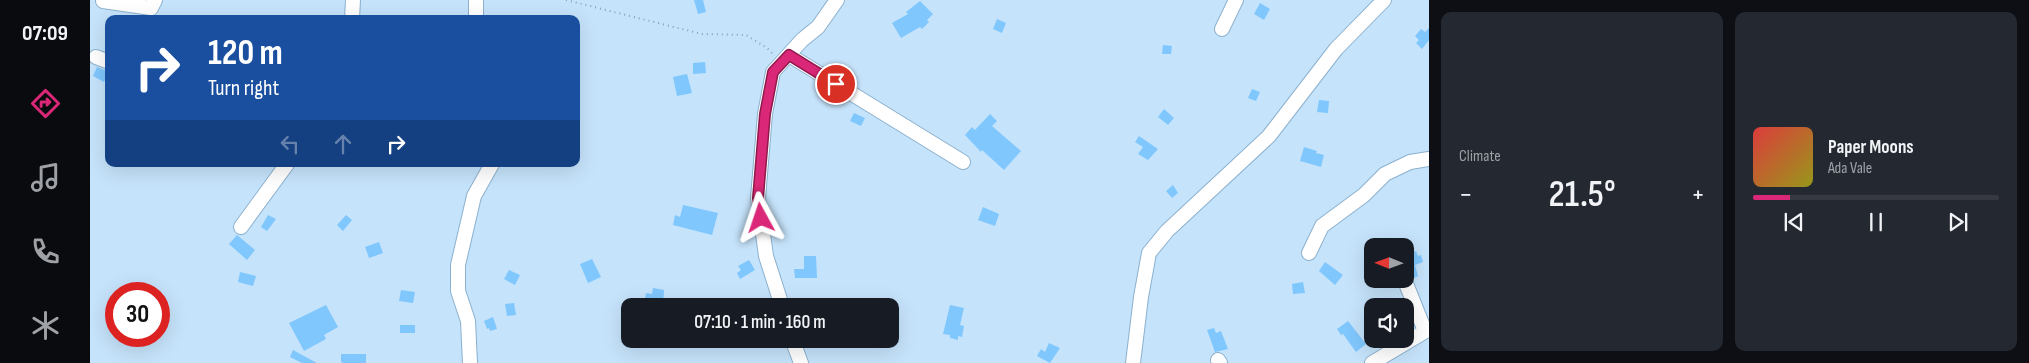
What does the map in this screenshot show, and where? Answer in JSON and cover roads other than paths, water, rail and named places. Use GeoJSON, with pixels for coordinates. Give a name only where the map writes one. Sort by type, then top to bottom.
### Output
{"type":"FeatureCollection","features":[{"type":"Feature","properties":{"kind":"street"},"geometry":{"type":"LineString","coordinates":[[103,2],[150,8],[155,0]]}},
{"type":"Feature","properties":{"kind":"street"},"geometry":{"type":"LineString","coordinates":[[352,15],[353,0]]}},
{"type":"Feature","properties":{"kind":"street"},"geometry":{"type":"LineString","coordinates":[[476,0],[476,15]]}},
{"type":"Feature","properties":{"kind":"street"},"geometry":{"type":"LineString","coordinates":[[779,298],[766,256],[758,198],[765,114],[773,72],[818,26],[837,0]]}},
{"type":"Feature","properties":{"kind":"street"},"geometry":{"type":"LineString","coordinates":[[1222,29],[1236,0]]}},
{"type":"Feature","properties":{"kind":"street"},"geometry":{"type":"LineString","coordinates":[[1133,363],[1141,297],[1149,253],[1167,231],[1269,136],[1336,50],[1384,0]]}},
{"type":"Feature","properties":{"kind":"street"},"geometry":{"type":"LineString","coordinates":[[786,59],[963,162]]}},
{"type":"Feature","properties":{"kind":"street"},"geometry":{"type":"LineString","coordinates":[[1309,253],[1322,226],[1364,195],[1385,174],[1410,162],[1429,160]]}},
{"type":"Feature","properties":{"kind":"street"},"geometry":{"type":"LineString","coordinates":[[241,227],[284,167]]}},
{"type":"Feature","properties":{"kind":"street"},"geometry":{"type":"LineString","coordinates":[[470,363],[468,321],[458,291],[458,265],[474,196],[490,167]]}},
{"type":"Feature","properties":{"kind":"street"},"geometry":{"type":"LineString","coordinates":[[1372,363],[1427,330],[1408,288]]}},
{"type":"Feature","properties":{"kind":"street"},"geometry":{"type":"LineString","coordinates":[[795,348],[801,363]]}}]}
